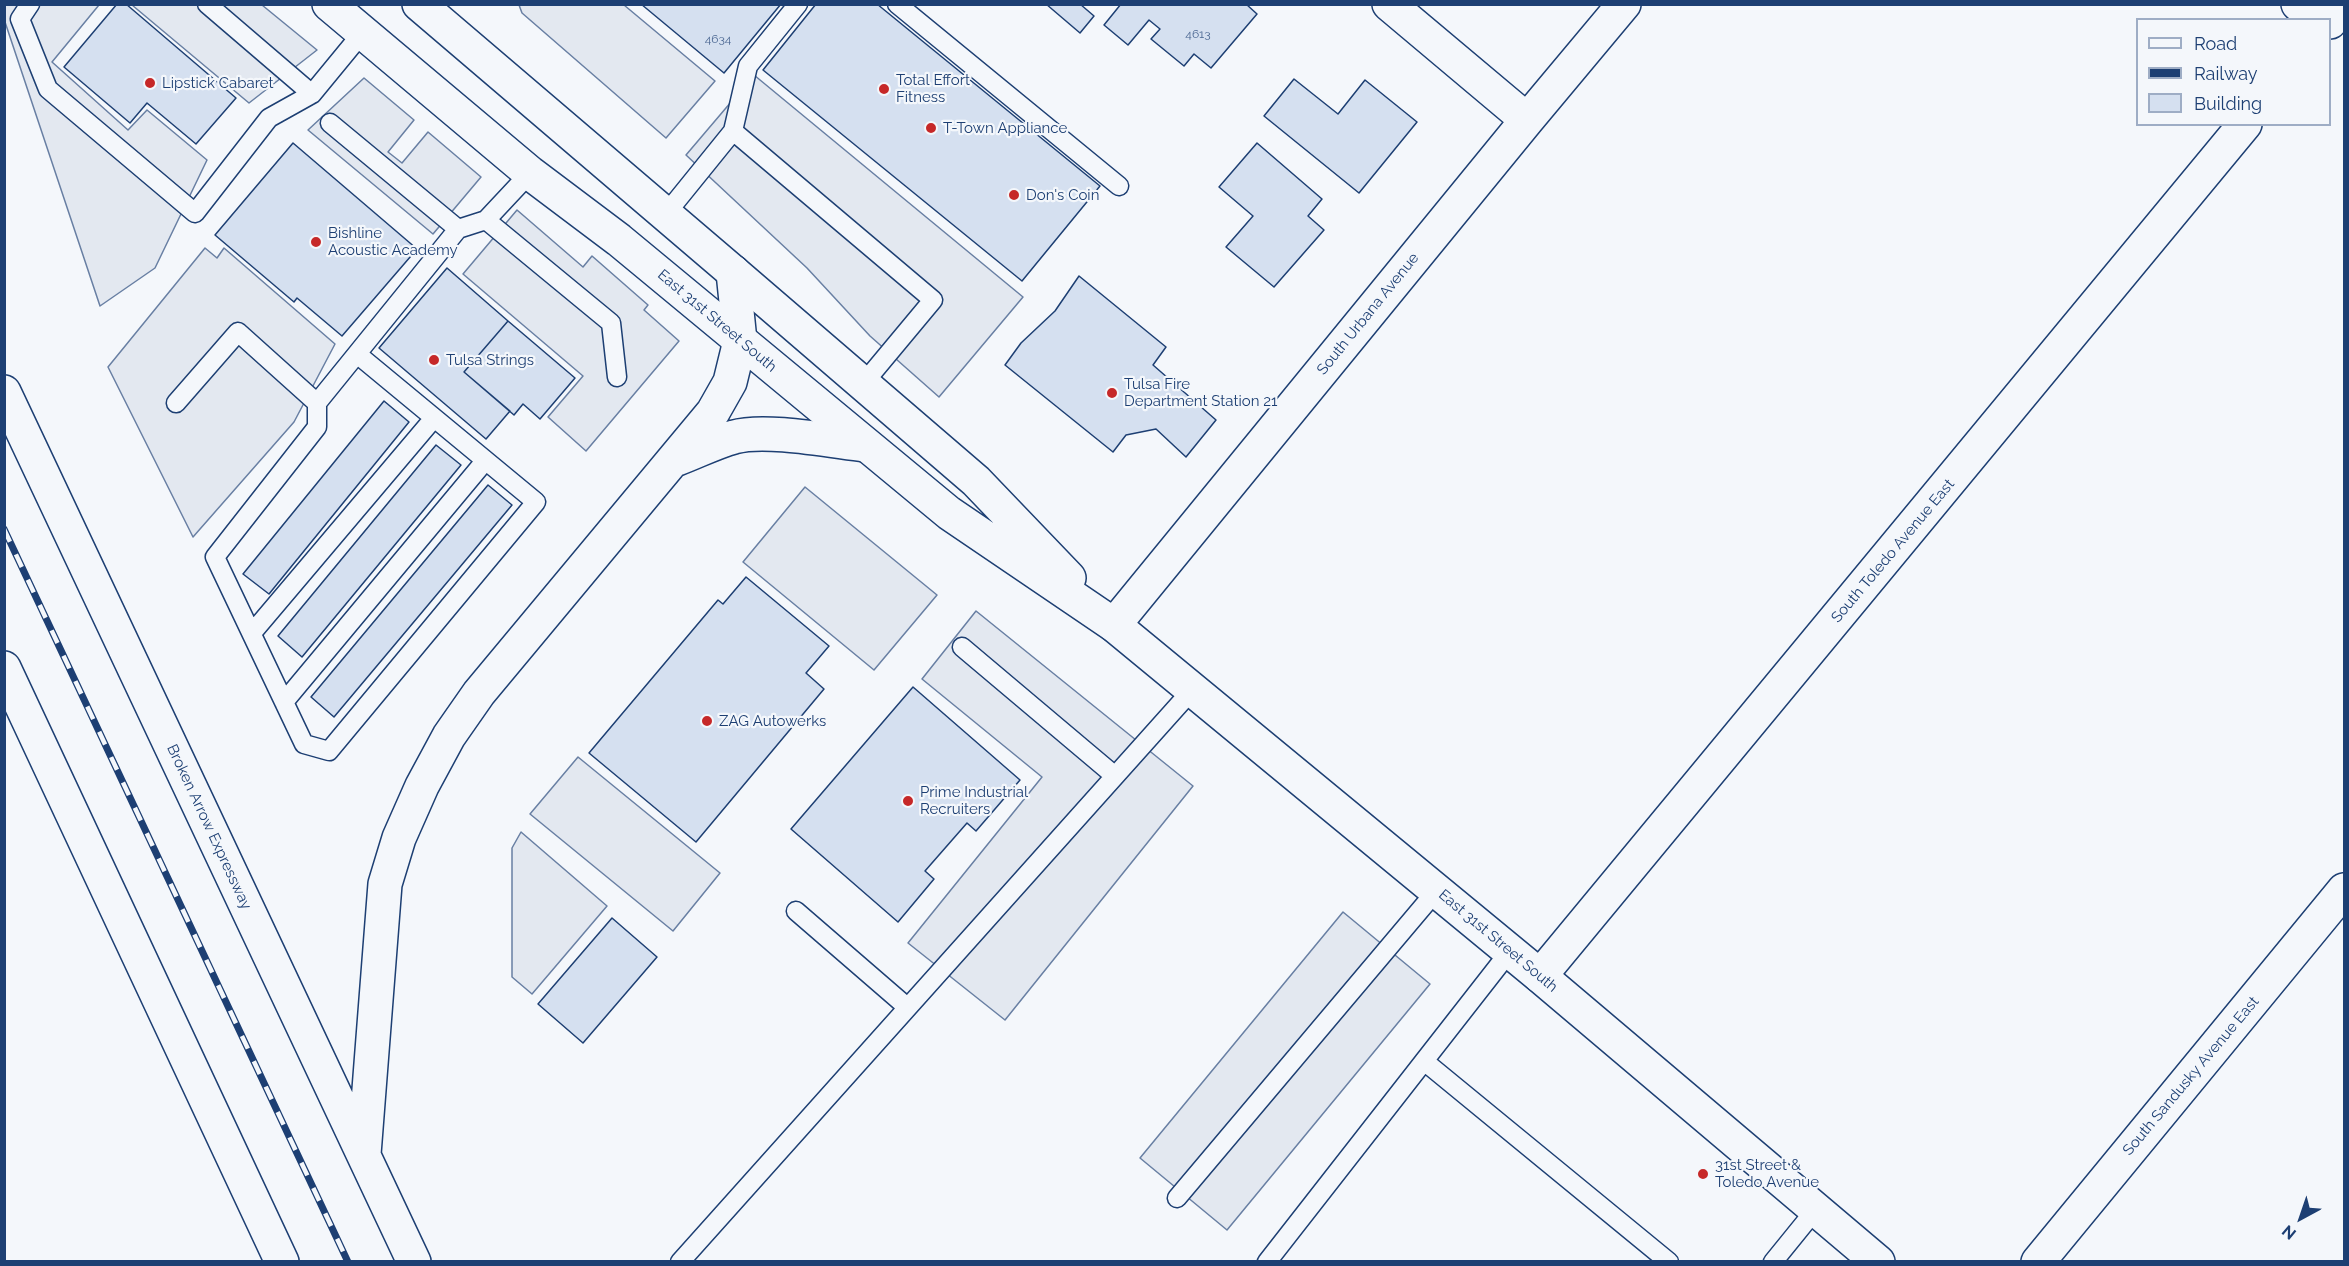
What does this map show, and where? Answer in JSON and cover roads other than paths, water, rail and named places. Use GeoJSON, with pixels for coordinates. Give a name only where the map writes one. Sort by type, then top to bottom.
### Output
{"type":"FeatureCollection","features":[{"type":"Feature","properties":{"kind":"main road","name":"East 31st Street South"},"geometry":{"type":"LineString","coordinates":[[329,4],[530,173],[619,240],[949,513],[1114,624],[1540,976],[1878,1262]]}},
{"type":"Feature","properties":{"kind":"main road"},"geometry":{"type":"LineString","coordinates":[[1389,4],[1527,120]]}},
{"type":"Feature","properties":{"kind":"main road","name":"South Urbana Avenue"},"geometry":{"type":"LineString","coordinates":[[1114,624],[1624,4]]}},
{"type":"Feature","properties":{"kind":"main road"},"geometry":{"type":"LineString","coordinates":[[2298,4],[2314,18]]}},
{"type":"Feature","properties":{"kind":"main road"},"geometry":{"type":"LineString","coordinates":[[2331,21],[2344,4]]}},
{"type":"Feature","properties":{"kind":"main road","name":"East 31st Street South"},"geometry":{"type":"LineString","coordinates":[[430,8],[665,215],[976,481],[1114,624]]}},
{"type":"Feature","properties":{"kind":"main road","name":"South Toledo Avenue East"},"geometry":{"type":"LineString","coordinates":[[1540,976],[2243,126]]}},
{"type":"Feature","properties":{"kind":"main road"},"geometry":{"type":"LineString","coordinates":[[364,1154],[385,884],[399,838],[422,786],[449,736],[479,693],[713,412],[730,382],[740,341],[733,272]]}},
{"type":"Feature","properties":{"kind":"main road","name":"Broken Arrow Expressway"},"geometry":{"type":"LineString","coordinates":[[4,392],[414,1262]]}},
{"type":"Feature","properties":{"kind":"main road"},"geometry":{"type":"LineString","coordinates":[[675,460],[735,436],[795,436],[865,445]]}},
{"type":"Feature","properties":{"kind":"main road"},"geometry":{"type":"LineString","coordinates":[[4,669],[282,1262]]}},
{"type":"Feature","properties":{"kind":"main road","name":"South Sandusky Avenue East"},"geometry":{"type":"LineString","coordinates":[[2038,1262],[2344,890]]}},
{"type":"Feature","properties":{"kind":"lane"},"geometry":{"type":"LineString","coordinates":[[30,4],[20,19],[48,89],[195,213],[269,118],[312,94],[363,32]]}},
{"type":"Feature","properties":{"kind":"lane"},"geometry":{"type":"LineString","coordinates":[[207,4],[312,94]]}},
{"type":"Feature","properties":{"kind":"lane"},"geometry":{"type":"LineString","coordinates":[[665,215],[733,130],[748,66],[798,4]]}},
{"type":"Feature","properties":{"kind":"lane"},"geometry":{"type":"LineString","coordinates":[[897,4],[1119,186]]}},
{"type":"Feature","properties":{"kind":"lane"},"geometry":{"type":"LineString","coordinates":[[330,123],[458,229]]}},
{"type":"Feature","properties":{"kind":"lane"},"geometry":{"type":"LineString","coordinates":[[733,130],[933,300],[863,384]]}},
{"type":"Feature","properties":{"kind":"lane"},"geometry":{"type":"LineString","coordinates":[[357,354],[536,502],[329,751],[303,744],[215,557],[317,427],[317,403],[458,229],[486,220],[530,173]]}},
{"type":"Feature","properties":{"kind":"lane"},"geometry":{"type":"LineString","coordinates":[[486,220],[611,323],[617,377]]}},
{"type":"Feature","properties":{"kind":"lane"},"geometry":{"type":"LineString","coordinates":[[176,403],[238,332],[317,403]]}},
{"type":"Feature","properties":{"kind":"lane"},"geometry":{"type":"LineString","coordinates":[[252,633],[434,418]]}},
{"type":"Feature","properties":{"kind":"lane"},"geometry":{"type":"LineString","coordinates":[[284,702],[484,461]]}},
{"type":"Feature","properties":{"kind":"lane"},"geometry":{"type":"LineString","coordinates":[[962,647],[1114,776]]}},
{"type":"Feature","properties":{"kind":"lane"},"geometry":{"type":"LineString","coordinates":[[680,1262],[1193,689]]}},
{"type":"Feature","properties":{"kind":"lane"},"geometry":{"type":"LineString","coordinates":[[1177,1198],[1437,890]]}},
{"type":"Feature","properties":{"kind":"lane"},"geometry":{"type":"LineString","coordinates":[[796,911],[907,1007]]}},
{"type":"Feature","properties":{"kind":"lane"},"geometry":{"type":"LineString","coordinates":[[1267,1262],[1510,951]]}},
{"type":"Feature","properties":{"kind":"lane"},"geometry":{"type":"LineString","coordinates":[[1424,1061],[1669,1262]]}},
{"type":"Feature","properties":{"kind":"lane"},"geometry":{"type":"LineString","coordinates":[[1773,1262],[1816,1209]]}},
{"type":"Feature","properties":{"kind":"railway"},"geometry":{"type":"LineString","coordinates":[[4,529],[348,1262]]}},
{"type":"Feature","properties":{"kind":"place","name":"Lipstick Cabaret"},"geometry":{"type":"Point","coordinates":[150,83]}},
{"type":"Feature","properties":{"kind":"place","name":"Total Effort Fitness"},"geometry":{"type":"Point","coordinates":[884,89]}},
{"type":"Feature","properties":{"kind":"place","name":"T-Town Appliance"},"geometry":{"type":"Point","coordinates":[931,128]}},
{"type":"Feature","properties":{"kind":"place","name":"Don's Coin"},"geometry":{"type":"Point","coordinates":[1014,195]}},
{"type":"Feature","properties":{"kind":"place","name":"Bishline Acoustic Academy"},"geometry":{"type":"Point","coordinates":[316,242]}},
{"type":"Feature","properties":{"kind":"place","name":"Tulsa Strings"},"geometry":{"type":"Point","coordinates":[434,360]}},
{"type":"Feature","properties":{"kind":"place","name":"Tulsa Fire Department Station 21"},"geometry":{"type":"Point","coordinates":[1112,393]}},
{"type":"Feature","properties":{"kind":"place","name":"ZAG Autowerks"},"geometry":{"type":"Point","coordinates":[707,721]}},
{"type":"Feature","properties":{"kind":"place","name":"Prime Industrial Recruiters"},"geometry":{"type":"Point","coordinates":[908,801]}},
{"type":"Feature","properties":{"kind":"place","name":"31st Street & Toledo Avenue"},"geometry":{"type":"Point","coordinates":[1703,1174]}}]}
